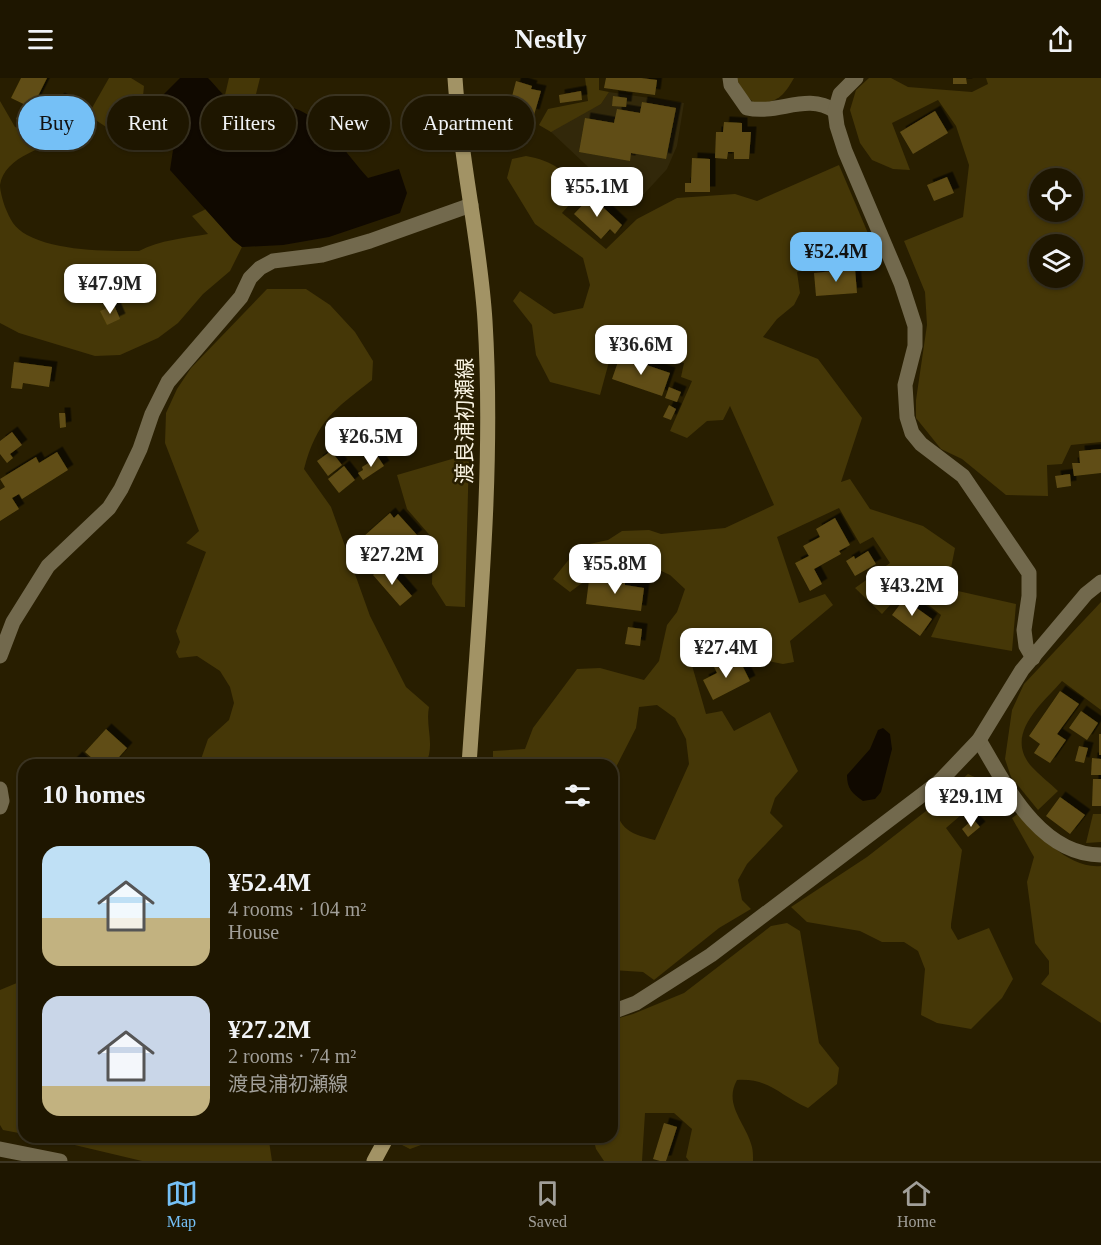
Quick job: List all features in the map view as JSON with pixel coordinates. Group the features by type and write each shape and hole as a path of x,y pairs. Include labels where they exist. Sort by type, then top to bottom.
{"main road":[{"name":"渡良浦初瀬線","path":"455,78 485,319 489,430 483,572 469,759"},
{"path":"374,1161 384,1143"}],"street":[{"path":"730,78 731,85 747,108 758,110 813,102 825,104 835,111"},
{"path":"856,78 840,94 835,111 837,126 901,283 915,326 915,346 905,385 904,399 907,417 912,433 921,444 963,476 1029,573 1029,596 1024,630 1026,646 1033,657"},
{"path":"0,656 13,622 48,566 109,508 121,489 168,382 241,297 250,278 260,268 273,261 322,255 370,241 471,205"},
{"path":"618,1010 636,1003 711,955 939,782 979,740 1022,670 1086,594 1101,582"},
{"path":"979,740 1010,792 1041,829 1074,851 1088,855 1101,855"},
{"path":"0,789 3,801 0,807"},
{"path":"0,1149 60,1161"}],"shaded area":[{"path":"109,78 131,78 144,86 143,96 107,96 107,128 95,120 95,103"},
{"path":"180,78 208,78 225,96 201,96 201,150 296,150 296,109 299,110 308,115 308,150 344,150 368,178 399,169 407,193 400,213 329,237 283,245 242,247 170,170 173,150 189,150 189,96 162,96"},
{"path":"229,78 260,78 256,96 225,95"},
{"path":"585,78 599,78 599,90 609,92 601,104 551,132 539,125 548,109 588,101"},
{"path":"736,78 794,78 775,100 755,104 743,92"},
{"path":"869,78 891,78 908,87 972,92 988,84 986,78 1101,78 1101,442 1071,445 1062,464 1047,465 1048,496 1006,495 962,459 941,449 916,418 916,400 927,325 925,292 904,241 963,217 969,165 956,126 938,100 892,123 910,170 893,169 872,160 860,143 850,110 856,90"},
{"path":"609,92 684,103 677,146 667,169 644,194 619,196 549,130 601,104"},
{"path":"0,101 15,127 18,128 18,150 37,150 9,167 0,185"},
{"path":"526,156 551,164 564,173 579,194 562,213 606,249 637,219 677,198 735,194 757,201 839,165 870,238 797,272 800,293 794,305 777,319 763,337 818,359 862,418 841,482 850,479 870,509 923,526 955,548 951,568 940,587 1016,604 1012,651 931,637 941,615 921,599 902,592 882,614 855,588 890,563 873,537 860,544 839,508 777,537 799,603 825,594 833,605 790,641 794,662 783,664 768,661 748,634 689,655 706,714 722,711 734,731 770,712 798,771 775,798 770,813 783,826 747,864 738,880 742,900 751,909 719,928 654,980 643,972 618,970 618,817 630,831 655,840 689,764 686,739 675,718 657,705 639,707 636,728 618,763 618,759 493,759 493,751 525,749 533,728 577,669 600,668 644,680 659,661 667,625 677,612 685,589 670,575 642,562 605,566 570,592 553,579 580,546 608,540 622,531 649,530 661,534 725,528 774,505 730,406 723,420 707,421 687,438 670,431 692,381 681,377 684,363 613,347 600,395 550,382 536,355 532,325 513,301 520,291 554,314 583,308 590,285 583,258 535,224 507,178 512,159"},
{"path":"0,185 5,207 16,226 27,235 52,244 81,249 139,251 164,242 208,234 192,216 206,209 242,247 230,271 203,294 178,323 158,338 120,355 95,356 19,333 0,323"},
{"path":"267,289 306,289 330,305 355,332 373,361 372,380 337,408 321,427 304,469 331,507 370,616 406,687 429,707 430,751 428,759 201,759 208,739 229,720 234,703 230,687 220,671 197,656 179,658 176,652 180,642 176,631 206,552 186,543 199,531 165,443 166,413 177,389 191,368"},
{"path":"469,454 465,607 446,606 432,584 433,539 407,509 397,475"},
{"path":"1101,602 1101,710 1062,681 1036,710 1024,731 1022,742 1024,754 1031,766 1058,791 1038,810 1011,777 1005,759 1012,710 1024,684"},
{"path":"883,728 890,734 892,749 881,792 875,799 863,801 851,790 847,775 870,749 878,730"},
{"path":"968,774 979,779 953,800 961,815 946,828 962,850 951,928 958,940 989,928 1013,979 1002,998 971,1029 937,1023 921,1015 925,969 918,951 904,942 882,942 860,931 807,922 791,907 867,857 926,811"},
{"path":"1019,813 1045,840 1066,856 1077,862 1101,866 1101,1023 1041,984 1049,974 1049,961 1035,943 1027,882 1034,857 1012,818"},
{"path":"1093,814 1101,814 1101,842 1086,843"},
{"path":"787,923 800,931 819,1043 839,1068 837,1084 808,1108 767,1085 748,1080 737,1080 733,1089 734,1106 749,1138 753,1161 689,1161 686,1157 692,1129 674,1113 645,1113 642,1161 604,1161 594,1143 618,1143 618,1018 684,993 771,926"},
{"path":"18,982 18,1133 3,1130 0,1125 0,990"},
{"path":"66,1143 269,1143 272,1161 142,1161"},
{"path":"401,1143 426,1143 410,1149"}],"building":[{"path":"21,78 47,78 38,96 18,96 18,101 11,98"},
{"path":"606,78 657,80 655,95 604,88"},
{"path":"953,78 966,78 967,84 953,84"},
{"path":"516,81 532,86 531,89 541,91 534,115 534,96 512,96"},
{"path":"581,91 582,100 560,103 559,95"},
{"path":"613,96 627,98 626,107 612,106"},
{"path":"642,102 676,108 666,159 631,153 630,161 579,152 585,118 614,123 617,109 640,113"},
{"path":"935,111 948,133 913,154 900,132"},
{"path":"724,122 742,123 742,132 751,132 749,159 734,159 734,152 728,152 727,159 715,158 716,132 723,132"},
{"path":"692,158 710,159 710,192 685,192 685,183 691,183"},
{"path":"947,177 954,193 934,201 927,185"},
{"path":"591,196 622,225 615,234 610,229 601,239 574,214"},
{"path":"855,269 857,293 816,296 814,273"},
{"path":"114,305 120,319 107,325 100,311"},
{"path":"620,356 670,373 662,396 612,379"},
{"path":"14,362 52,367 49,387 23,383 22,389 11,388"},
{"path":"669,387 681,392 677,402 665,398"},
{"path":"669,405 676,409 671,420 663,417"},
{"path":"59,413 65,413 66,427 60,428"},
{"path":"351,422 361,437 339,453 329,438"},
{"path":"374,429 382,439 375,446 366,435"},
{"path":"12,432 22,445 10,454 13,458 7,463 0,454 0,441"},
{"path":"1101,449 1101,473 1074,476 1072,463 1080,463 1079,451"},
{"path":"331,451 342,465 328,476 317,461"},
{"path":"57,452 68,470 22,499 19,494 12,498 19,509 0,521 0,490 5,487 0,479 36,457 39,463"},
{"path":"378,457 384,466 363,480 358,473 363,470 362,467"},
{"path":"344,466 355,480 339,493 328,479"},
{"path":"1070,474 1071,486 1057,488 1055,476"},
{"path":"390,513 394,518 398,514 417,535 406,544 398,535 377,553 363,537"},
{"path":"835,518 850,545 839,551 841,554 814,569 822,584 810,591 795,563 809,556 803,546 820,537 816,529"},
{"path":"868,551 876,564 855,576 846,561 854,556 855,559"},
{"path":"385,565 412,596 400,606 373,575"},
{"path":"608,579 625,581 625,585 644,588 641,611 586,604 589,580 608,583"},
{"path":"904,599 932,619 920,636 892,615"},
{"path":"628,627 642,629 640,646 625,644"},
{"path":"726,659 729,666 740,661 750,681 713,700 703,680 717,673 713,665"},
{"path":"1060,691 1079,704 1057,734 1066,740 1050,763 1034,753 1040,744 1029,736"},
{"path":"1081,711 1098,723 1087,740 1069,728"},
{"path":"106,729 127,748 117,759 93,759 85,752"},
{"path":"1099,734 1101,734 1101,755 1099,755"},
{"path":"1079,746 1088,748 1084,763 1075,761"},
{"path":"1092,758 1101,759 1101,775 1091,775"},
{"path":"1093,779 1101,779 1101,806 1092,806"},
{"path":"984,782 999,800 977,817 962,798"},
{"path":"1060,797 1085,815 1070,834 1046,816"},
{"path":"973,819 980,827 968,837 962,829"},
{"path":"664,1123 677,1127 666,1161 660,1161 653,1159"}]}
